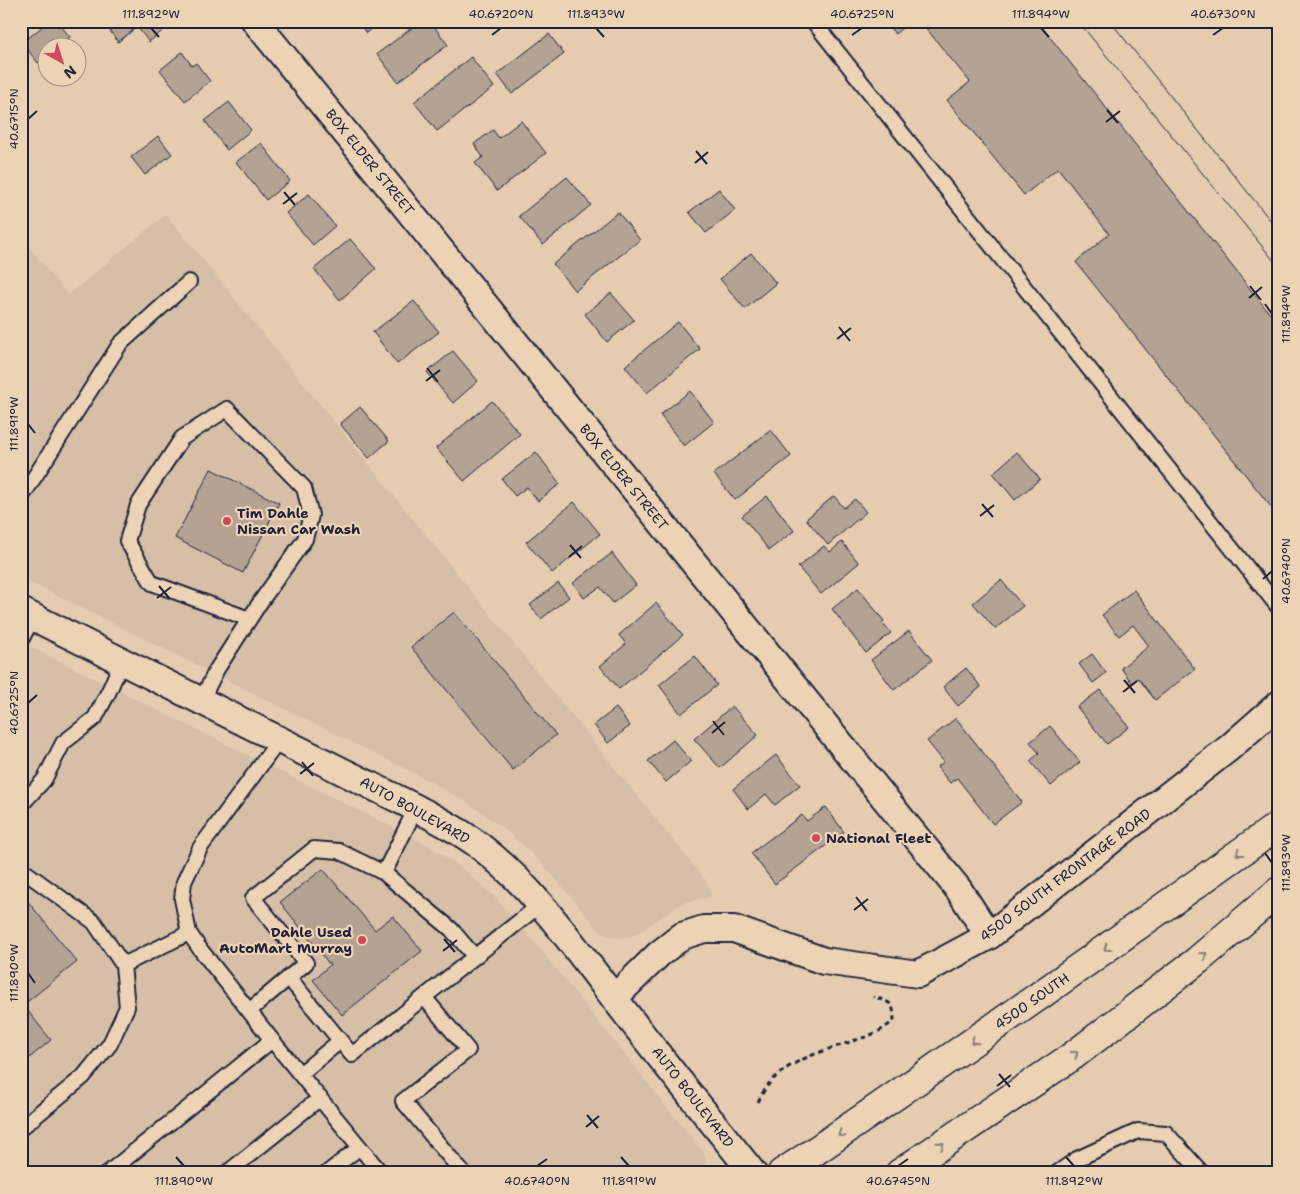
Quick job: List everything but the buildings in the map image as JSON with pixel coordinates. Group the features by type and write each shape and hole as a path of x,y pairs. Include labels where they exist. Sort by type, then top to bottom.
{"main road":[{"name":"4500 SOUTH","path":"782,1173 1039,996 1279,825"},
{"path":"900,1173 1074,1055 1198,960 1279,891"}],"street":[{"name":"BOX ELDER STREET","path":"255,21 958,890 989,936"},
{"name":"AUTO BOULEVARD","path":"27,614 416,808 454,828 481,847 519,881 541,904 753,1173"},
{"name":"4500 SOUTH FRONTAGE ROAD","path":"614,998 659,954 682,936 704,929 734,929 824,960 918,974 989,936 1229,748 1279,704"}],"lane":[{"path":"813,21 1279,608"},
{"path":"21,498 120,344 189,282"},
{"path":"201,701 217,669 249,619 305,539 311,515 304,488 227,409 182,438 138,505 127,541 152,583 249,619"},
{"path":"21,640 27,614"},
{"path":"21,805 44,780 63,742 95,718 122,661"},
{"path":"280,739 200,848 184,882 182,899 189,933 272,1040 380,1173"},
{"path":"384,873 416,808"},
{"path":"249,1011 306,963 253,898 314,849 339,851 384,873 451,929 475,957"},
{"path":"21,869 94,922 123,965 126,1007 110,1044 84,1077 21,1128"},
{"path":"289,978 352,1055 541,904"},
{"path":"123,965 189,933"},
{"path":"424,997 468,1050 403,1101 463,1173"},
{"path":"108,1173 272,1040"},
{"path":"300,1074 340,1042"},
{"path":"226,1173 320,1098"},
{"path":"1057,1173 1077,1159 1138,1131 1166,1133 1202,1173"},
{"path":"327,1173 360,1147"}],"path":[{"path":"758,1102 768,1084 800,1060 876,1033 887,1027 894,1020 894,1008 890,1003 869,996"}],"shaded area":[{"path":"166,214 707,882 712,897 687,902 676,907 632,936 618,938 604,934 539,860 510,834 466,802 424,778 21,578 21,237 68,295"},
{"path":"21,642 430,846 464,870 492,894 532,939 704,1153 706,1160 705,1173 21,1173"}],"tram line":[{"path":"1078,21 1279,267"},
{"path":"1110,21 1279,231"}],"place":[{"name":"Tim Dahle Nissan Car Wash","path":"227,521"},
{"name":"National Fleet","path":"816,838"},
{"name":"Dahle Used AutoMart Murray","path":"362,940"}]}
